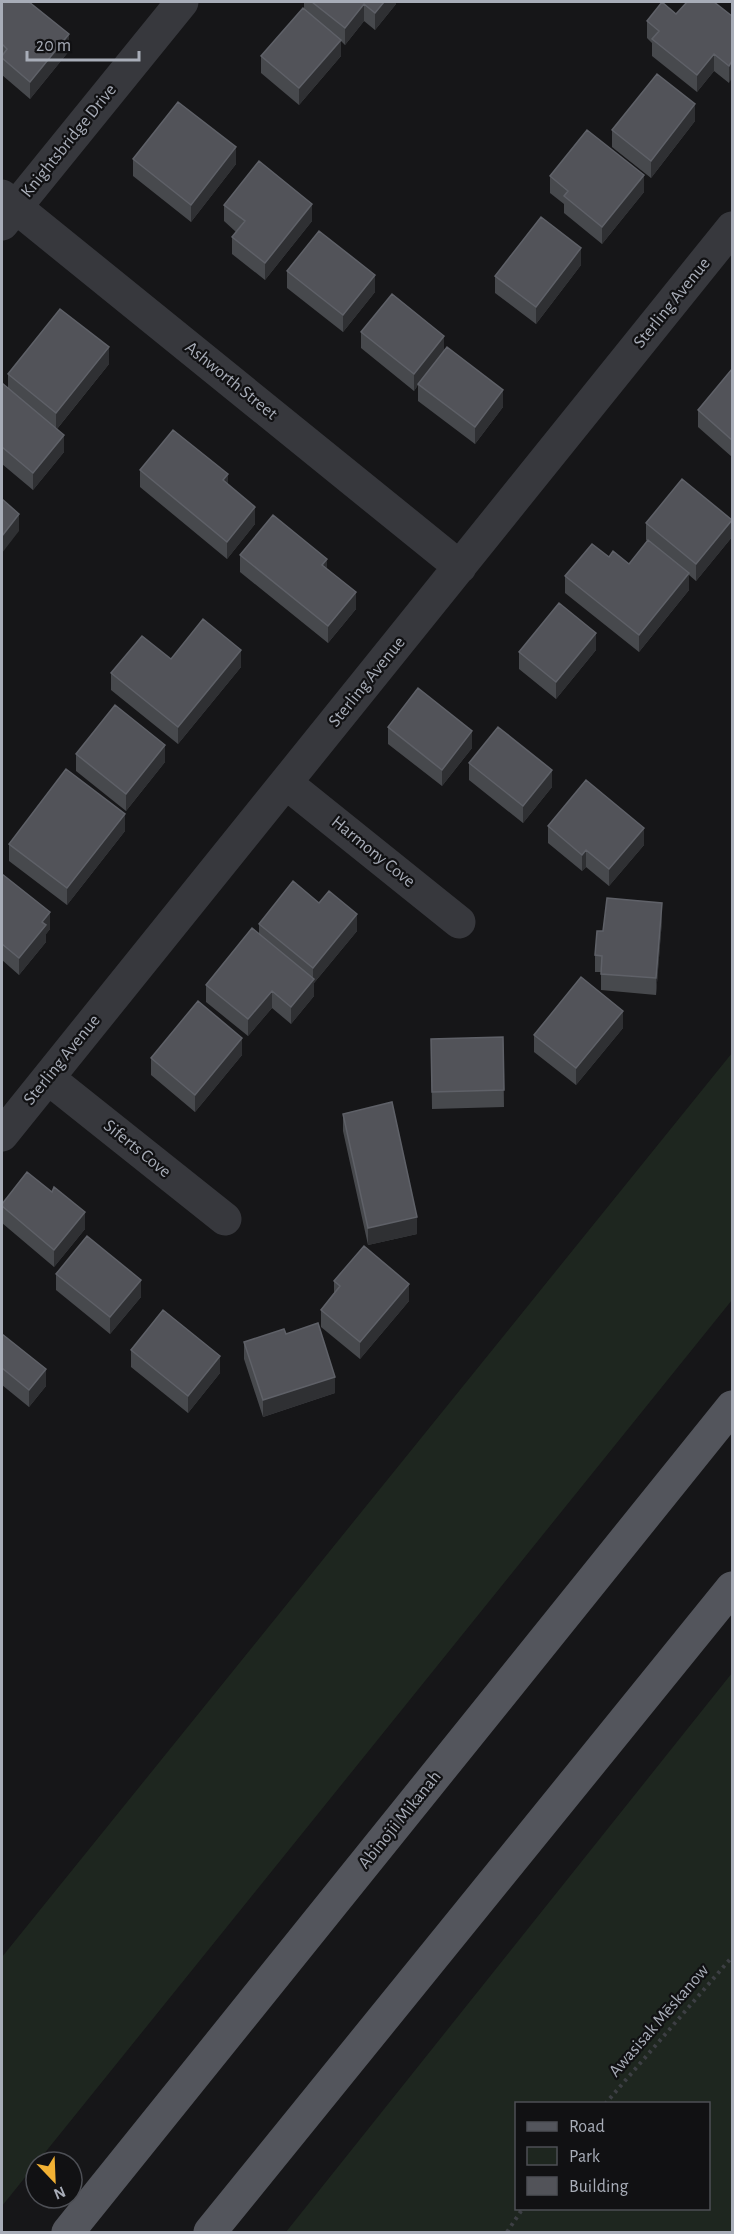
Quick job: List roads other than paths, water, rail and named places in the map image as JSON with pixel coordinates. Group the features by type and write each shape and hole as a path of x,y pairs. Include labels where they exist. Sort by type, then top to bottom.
{"main road":[{"name":"Abinojii Mikanah","path":"68,2232 732,1407"},
{"path":"210,2232 732,1588"}],"street":[{"name":"Knightsbridge Drive","path":"6,209 182,2"},
{"name":"Ashworth Street","path":"6,209 460,567"},
{"name":"Sterling Avenue","path":"2,1135 732,228"},
{"name":"Harmony Cove","path":"286,783 459,922"},
{"name":"Siferts Cove","path":"48,1078 225,1219"}]}
